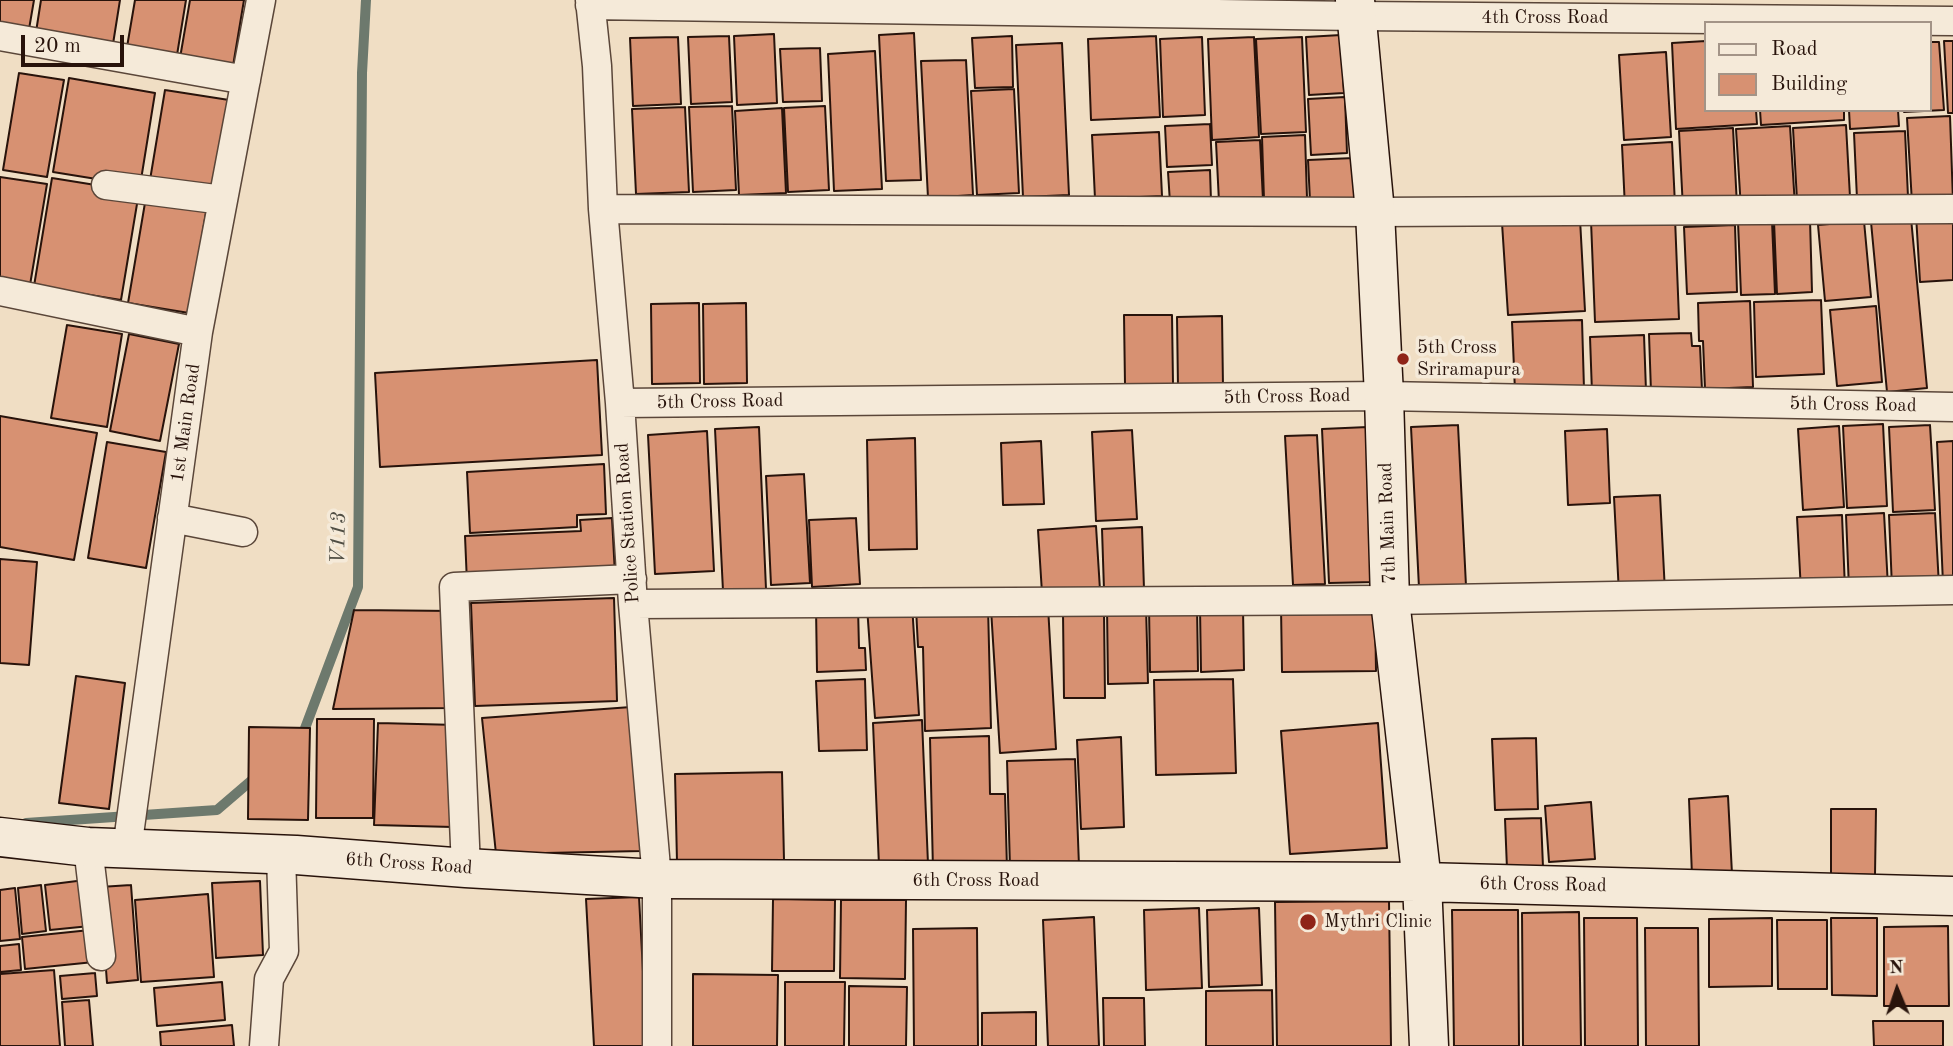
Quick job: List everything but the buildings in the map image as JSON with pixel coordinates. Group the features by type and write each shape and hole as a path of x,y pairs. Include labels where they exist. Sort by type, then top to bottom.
{"street":[{"name":"1st Main Road","path":"128,841 198,331 261,0"},
{"name":"4th Cross Road","path":"590,2 1356,8 1953,21"},
{"name":"Police Station Road","path":"590,2 597,66 603,209 620,403 632,592 657,879 657,1046"},
{"name":"7th Main Road","path":"1356,8 1375,212 1390,600 1422,882 1429,1046"},
{"path":"0,36 246,80"},
{"path":"106,185 223,200"},
{"path":"603,209 1375,212 1953,209"},
{"path":"0,291 198,331"},
{"name":"5th Cross Road","path":"620,403 1384,396 1953,407"},
{"path":"172,517 243,532"},
{"path":"466,868 454,587 632,592 1390,600 1953,590"},
{"name":"6th Cross Road","path":"0,837 88,847 128,841 281,855 657,879 1422,882 1953,896"},
{"path":"88,847 101,957"},
{"path":"264,1046 269,979 284,951 281,855"}],"waterway":[{"name":"V113","path":"301,739 358,587 362,73 366,0"},
{"name":"V113","path":"26,823 217,810 259,774"}],"place":[{"name":"5th Cross Sriramapura","path":"1403,359"},
{"name":"Mythri Clinic","path":"1308,922"}]}
